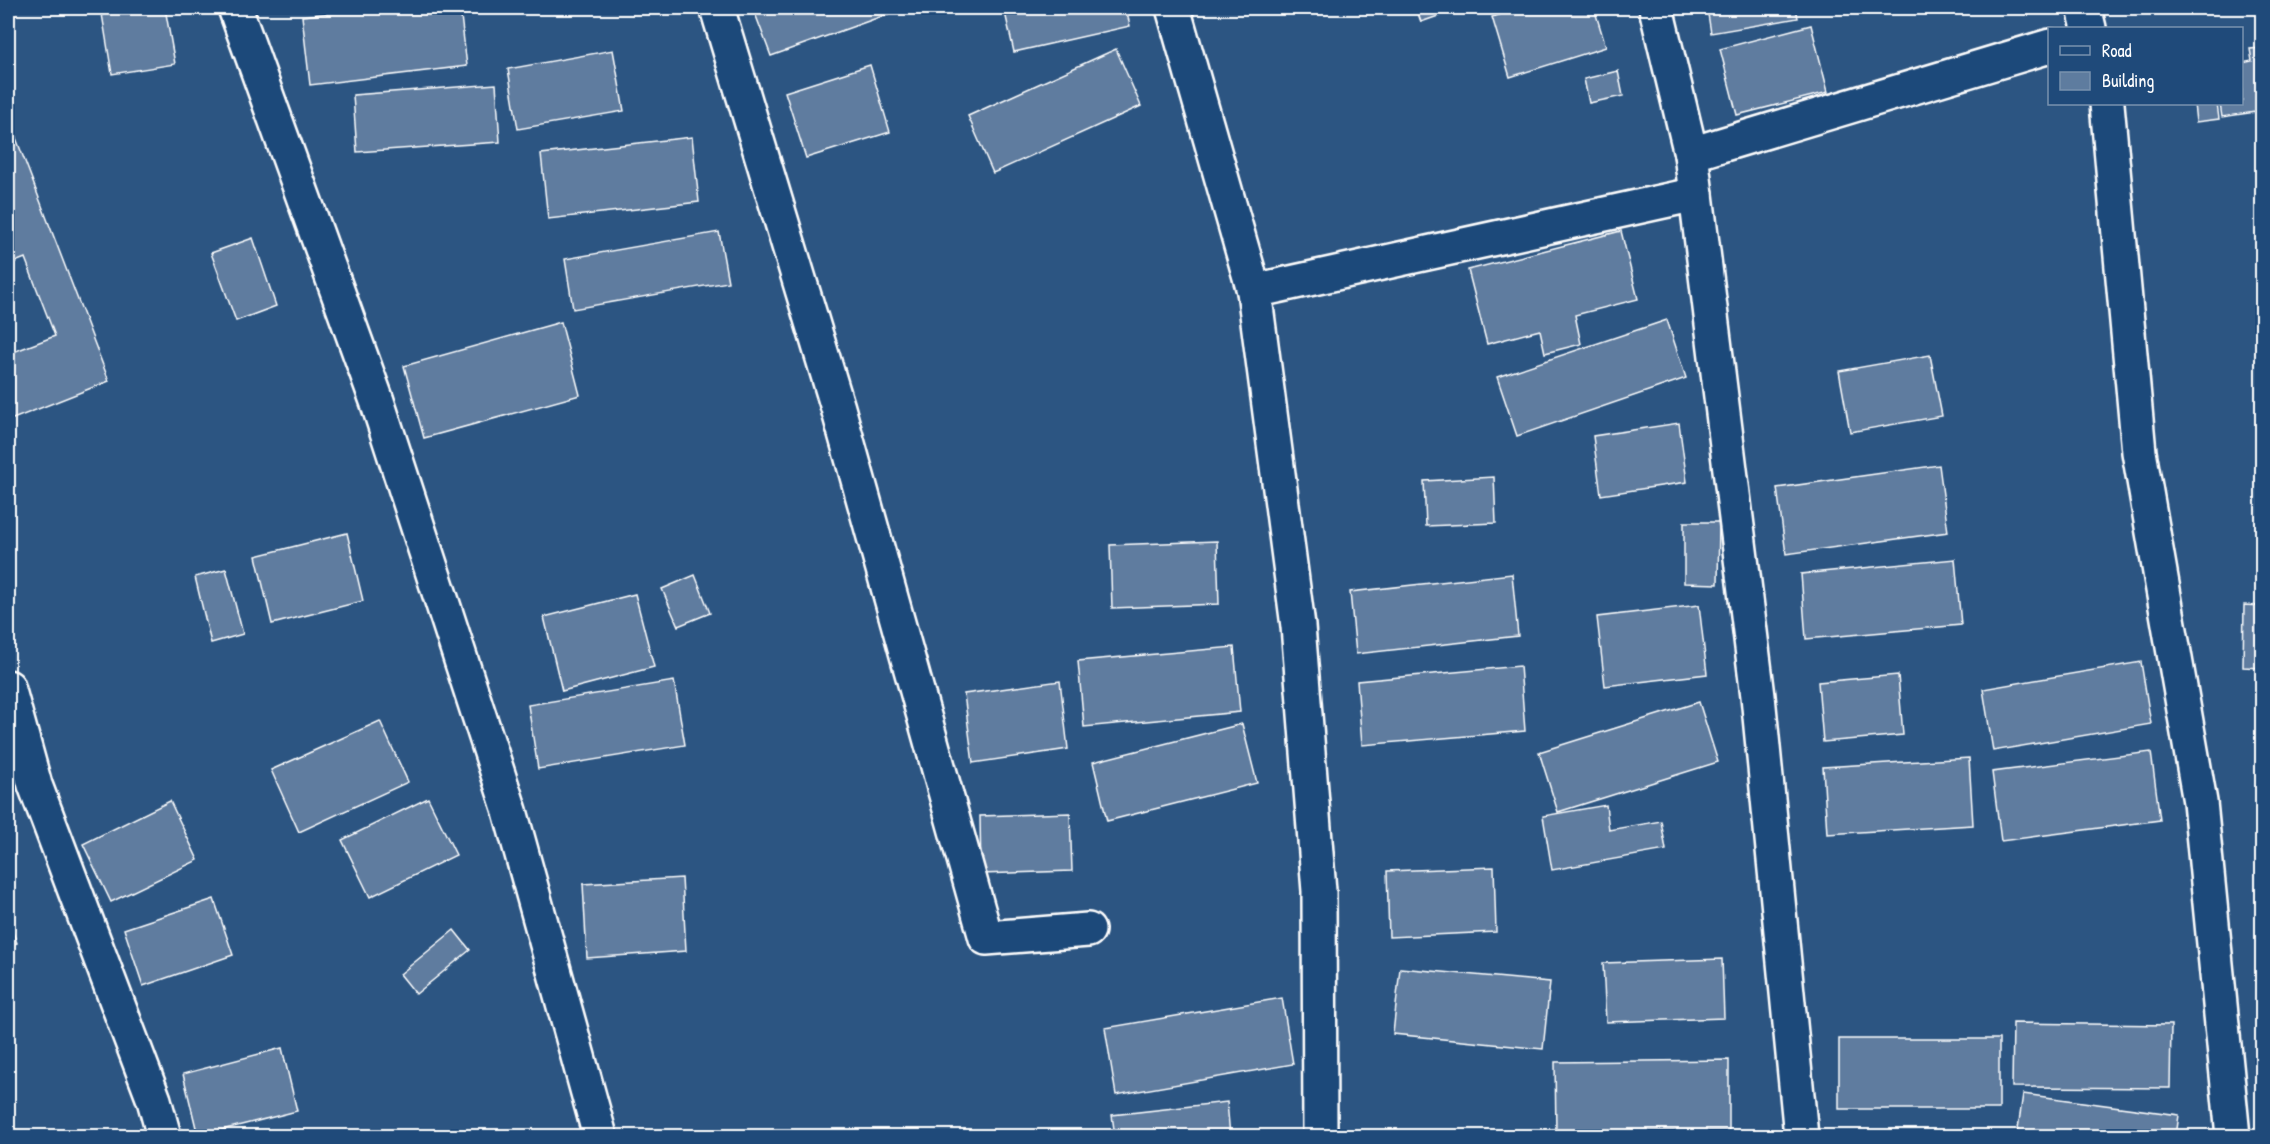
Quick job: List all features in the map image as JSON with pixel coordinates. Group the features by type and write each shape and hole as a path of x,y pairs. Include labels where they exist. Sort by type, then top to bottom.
{"street":[{"path":"236,8 377,400 510,811 600,1137"},
{"path":"717,8 838,408 986,938 1088,930"},
{"path":"1173,8 1254,291 1298,626 1319,891 1320,1137"},
{"path":"1656,8 1691,154 1758,696 1801,1137"},
{"path":"2084,8 2089,27"},
{"path":"1691,154 2048,46"},
{"path":"2107,105 2139,452 2200,802 2234,1137"},
{"path":"1254,291 1696,194"},
{"path":"8,687 35,785 154,1100 164,1137"}],"building":[{"path":"101,8 165,8 175,64 112,74"},
{"path":"381,8 460,8 467,66 310,85 302,16"},
{"path":"753,8 905,8 771,56"},
{"path":"1004,8 1126,8 1130,26 1014,52"},
{"path":"1416,8 1461,8 1421,22"},
{"path":"1522,8 1594,8 1606,47 1510,77 1492,17"},
{"path":"1707,8 1796,8 1798,18 1711,33"},
{"path":"1811,25 1828,92 1737,115 1720,49"},
{"path":"2262,48 2262,111 2222,117 2220,105 2243,105 2243,63 2252,61 2250,49"},
{"path":"1116,49 1141,106 993,173 968,116"},
{"path":"613,50 624,111 518,129 508,69"},
{"path":"870,65 890,132 806,158 785,92"},
{"path":"1618,71 1623,96 1589,103 1584,79"},
{"path":"496,84 500,142 357,152 353,95"},
{"path":"2194,105 2217,105 2219,119 2196,122"},
{"path":"8,117 109,381 8,421 8,354 55,336 25,258 8,265"},
{"path":"692,137 699,202 548,219 541,154"},
{"path":"1621,231 1638,299 1575,315 1581,344 1545,353 1540,330 1487,344 1468,270"},
{"path":"719,232 728,282 573,309 565,259"},
{"path":"253,238 276,306 236,321 211,253"},
{"path":"1667,320 1686,378 1517,436 1497,377"},
{"path":"561,322 580,395 424,438 404,366"},
{"path":"1930,355 1942,416 1850,432 1839,371"},
{"path":"1679,423 1687,482 1601,495 1593,436"},
{"path":"1939,465 1948,532 1786,554 1777,488"},
{"path":"1494,477 1496,523 1426,526 1424,481"},
{"path":"1684,522 1719,522 1718,584 1684,583"},
{"path":"347,533 363,601 272,624 256,556"},
{"path":"1217,541 1219,604 1112,608 1110,545"},
{"path":"1955,559 1961,625 1806,639 1801,574"},
{"path":"226,569 243,634 211,643 195,577"},
{"path":"1512,574 1518,636 1356,654 1350,592"},
{"path":"695,575 710,613 678,626 662,589"},
{"path":"635,594 654,667 562,691 544,617"},
{"path":"1699,605 1707,674 1605,686 1597,617"},
{"path":"2244,605 2262,606 2262,668 2243,667"},
{"path":"1234,647 1240,712 1084,727 1078,661"},
{"path":"2141,662 2151,724 1993,751 1983,689"},
{"path":"1520,666 1525,731 1362,745 1357,681"},
{"path":"1898,675 1903,735 1823,742 1818,682"},
{"path":"674,681 685,745 538,769 528,705"},
{"path":"1060,681 1068,749 973,763 964,694"},
{"path":"1699,702 1718,762 1558,812 1539,752"},
{"path":"380,721 408,782 299,832 271,770"},
{"path":"1242,724 1257,783 1107,821 1093,762"},
{"path":"2151,752 2160,820 2001,841 1992,772"},
{"path":"1969,758 1973,825 1827,834 1823,767"},
{"path":"428,798 456,855 370,897 342,840"},
{"path":"170,801 198,860 111,902 83,844"},
{"path":"1606,805 1609,830 1661,821 1666,850 1552,870 1543,816"},
{"path":"1070,813 1072,871 981,874 980,816"},
{"path":"1494,867 1496,932 1389,937 1387,871"},
{"path":"682,878 686,951 587,958 583,884"},
{"path":"214,899 233,955 143,986 124,929"},
{"path":"8,919 17,943 8,946"},
{"path":"454,930 470,950 416,994 400,974"},
{"path":"1722,959 1724,1018 1606,1022 1603,963"},
{"path":"1400,968 1550,982 1543,1049 1393,1034"},
{"path":"1282,998 1293,1064 1116,1095 1105,1028"},
{"path":"2013,1023 2171,1025 2170,1088 2012,1087"},
{"path":"1839,1039 1999,1039 1999,1109 1839,1109"},
{"path":"282,1048 297,1111 198,1136 183,1074"},
{"path":"1729,1060 1729,1131 1556,1132 1555,1062"},
{"path":"2023,1094 2179,1115 2176,1136 2017,1136"},
{"path":"1227,1102 1230,1136 1115,1136 1112,1115"},
{"path":"837,1130 838,1136 777,1136"}]}
